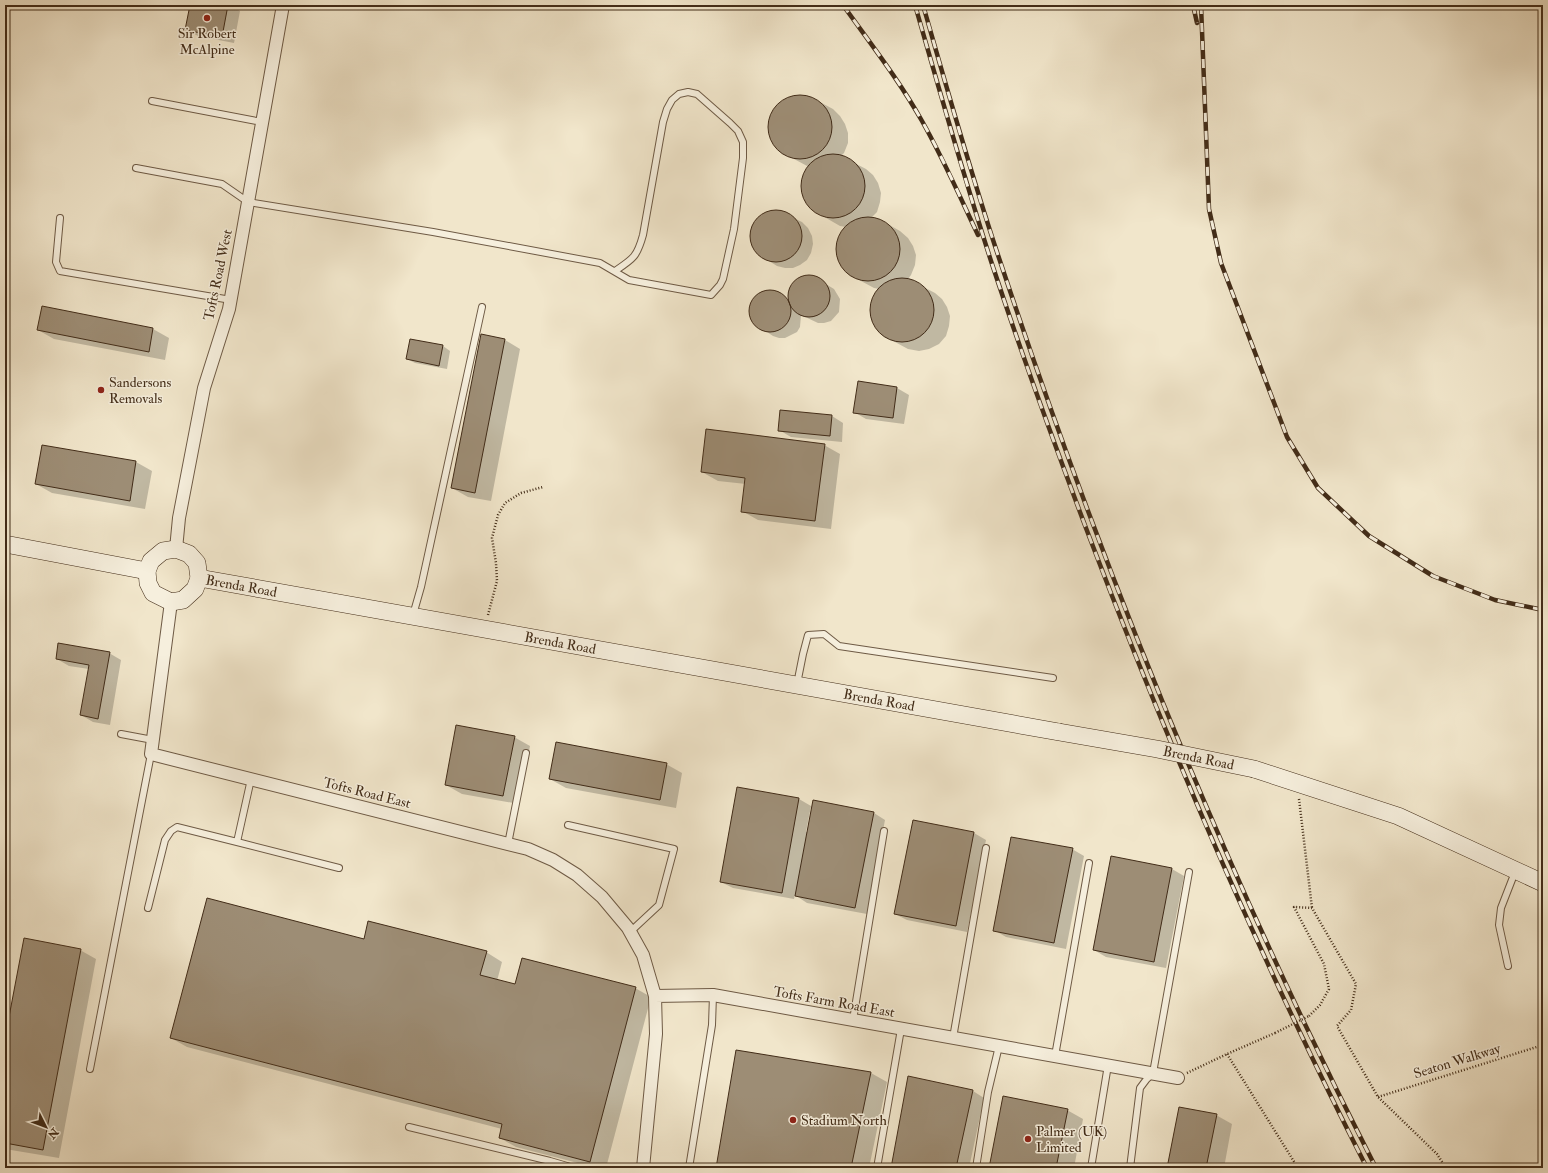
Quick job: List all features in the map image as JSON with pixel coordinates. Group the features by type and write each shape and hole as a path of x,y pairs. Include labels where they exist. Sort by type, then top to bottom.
{"main road":[{"path":"5,544 147,571"},
{"path":"176,549 189,554 197,563 199,578 195,590 183,600 171,602 153,593 148,583 147,571 151,561 163,551 176,549"},
{"name":"Brenda Road","path":"199,578 1157,749 1254,769 1398,816 1543,883"}],"street":[{"name":"Tofts Road West","path":"176,549 179,518 204,388 231,300 283,5"},
{"path":"151,754 171,602"},
{"name":"Tofts Road East","path":"151,754 528,849 553,860 577,875 602,897 630,932 643,955 655,996"},
{"name":"Tofts Farm Road East","path":"655,996 713,995 1178,1078"},
{"path":"643,1168 654,1067 656,1034 655,996"}],"lane":[{"path":"136,168 222,184 248,202 433,232 600,263 629,280 711,295 723,279 734,230 743,158 742,142 738,131 697,94 688,92 679,94 672,100 667,109 663,122 644,236 639,251 633,259 615,271"},
{"path":"152,101 262,122"},
{"path":"60,218 56,262 60,271 231,300"},
{"path":"412,616 421,587 482,307"},
{"path":"797,685 808,635 824,634 839,646 1053,678"},
{"path":"122,734 153,740"},
{"path":"508,844 526,753"},
{"path":"90,1068 151,754"},
{"path":"237,842 251,779"},
{"path":"568,825 674,849 659,905 630,932"},
{"path":"148,908 166,840 171,831 177,827 339,868"},
{"path":"854,1020 884,831"},
{"path":"953,1038 986,848"},
{"path":"1054,1056 1089,863"},
{"path":"1508,966 1499,925 1501,908 1516,870"},
{"path":"1130,1168 1140,1088 1153,1073 1189,872"},
{"path":"689,1168 712,1025 713,995"},
{"path":"877,1168 901,1029"},
{"path":"976,1168 988,1092 999,1046"},
{"path":"1091,1168 1108,1065"},
{"path":"409,1127 574,1168"}],"path":[{"path":"484,629 496,581 496,562 492,538 498,515 505,503 521,493 543,487"},
{"path":"1297,782 1312,908 1356,984 1351,1010 1337,1026 1378,1097 1437,1154 1446,1168"},
{"path":"1178,1078 1309,1016 1320,1005 1329,989 1324,964 1294,907 1312,908"},
{"name":"Seaton Walkway","path":"1378,1097 1543,1045"},
{"path":"1226,1054 1298,1168"}],"building":[{"name":"Sir Robert McAlpine","path":"190,5 228,5 222,37 185,30"},
{"path":"794,95 806,95 823,104 830,115 832,127 830,139 823,150 806,159 794,159 782,154 773,145 768,133 768,121 773,109 782,100"},
{"path":"827,154 839,154 856,163 863,174 865,186 863,198 856,209 839,218 827,218 815,213 806,204 801,192 801,180 806,168 815,159"},
{"path":"776,210 786,212 794,218 800,226 802,236 800,246 794,254 786,260 776,262 766,260 758,254 752,246 750,236 752,226 758,218 766,212"},
{"path":"862,217 874,217 891,226 898,237 900,249 898,261 891,272 874,281 862,281 850,276 841,267 836,255 836,243 841,231 850,222"},
{"path":"809,275 824,281 830,296 824,311 809,317 794,311 788,296 794,281"},
{"path":"896,278 908,278 925,287 932,298 934,310 932,322 925,333 908,342 896,342 884,337 875,328 870,316 870,304 875,292 884,283"},
{"path":"770,290 785,296 791,311 785,326 770,332 755,326 749,311 755,296"},
{"path":"42,306 153,328 149,352 37,330"},
{"path":"481,334 505,339 475,493 451,488"},
{"path":"410,339 443,345 439,366 406,359"},
{"path":"858,381 897,387 893,418 853,413"},
{"path":"780,410 832,415 830,436 778,431"},
{"path":"706,429 825,444 815,521 741,512 745,478 701,472"},
{"path":"42,445 136,461 130,501 35,484"},
{"path":"58,643 110,652 98,719 80,715 89,665 56,659"},
{"path":"456,725 515,736 503,796 445,785"},
{"path":"556,742 667,763 660,800 549,779"},
{"path":"737,787 799,798 782,893 720,882"},
{"path":"813,800 874,812 855,908 795,896"},
{"path":"913,820 974,832 956,926 894,914"},
{"path":"1011,837 1073,848 1054,943 993,931"},
{"path":"1111,856 1172,868 1154,962 1093,950"},
{"path":"207,898 364,939 368,921 487,951 480,975 515,984 522,958 636,987 590,1162 499,1138 502,1124 170,1038"},
{"path":"24,938 81,949 43,1150 5,1143 5,1038"},
{"name":"Stadium North","path":"736,1050 871,1072 851,1168 716,1168"},
{"path":"908,1076 973,1090 956,1168 891,1168"},
{"name":"Palmer (UK) Limited","path":"1003,1096 1068,1109 1056,1168 989,1168"},
{"path":"1179,1107 1217,1114 1206,1168 1167,1168"}],"railway":[{"path":"843,5 904,91 922,121 978,235"},
{"path":"915,5 962,167 1003,298 1064,468 1120,617 1219,856 1291,1013 1367,1168"},
{"path":"923,5 990,232 1082,495 1126,610 1171,723 1269,948 1321,1058 1376,1168"},
{"path":"1193,5 1197,23"},
{"path":"1201,5 1209,209 1221,263 1287,437 1318,488 1369,536 1433,576 1495,600 1543,610"}],"place":[{"name":"Sir Robert McAlpine","path":"207,18"},
{"name":"Sandersons Removals","path":"101,390"},
{"name":"Stadium North","path":"793,1120"},
{"name":"Palmer (UK) Limited","path":"1028,1139"}]}
